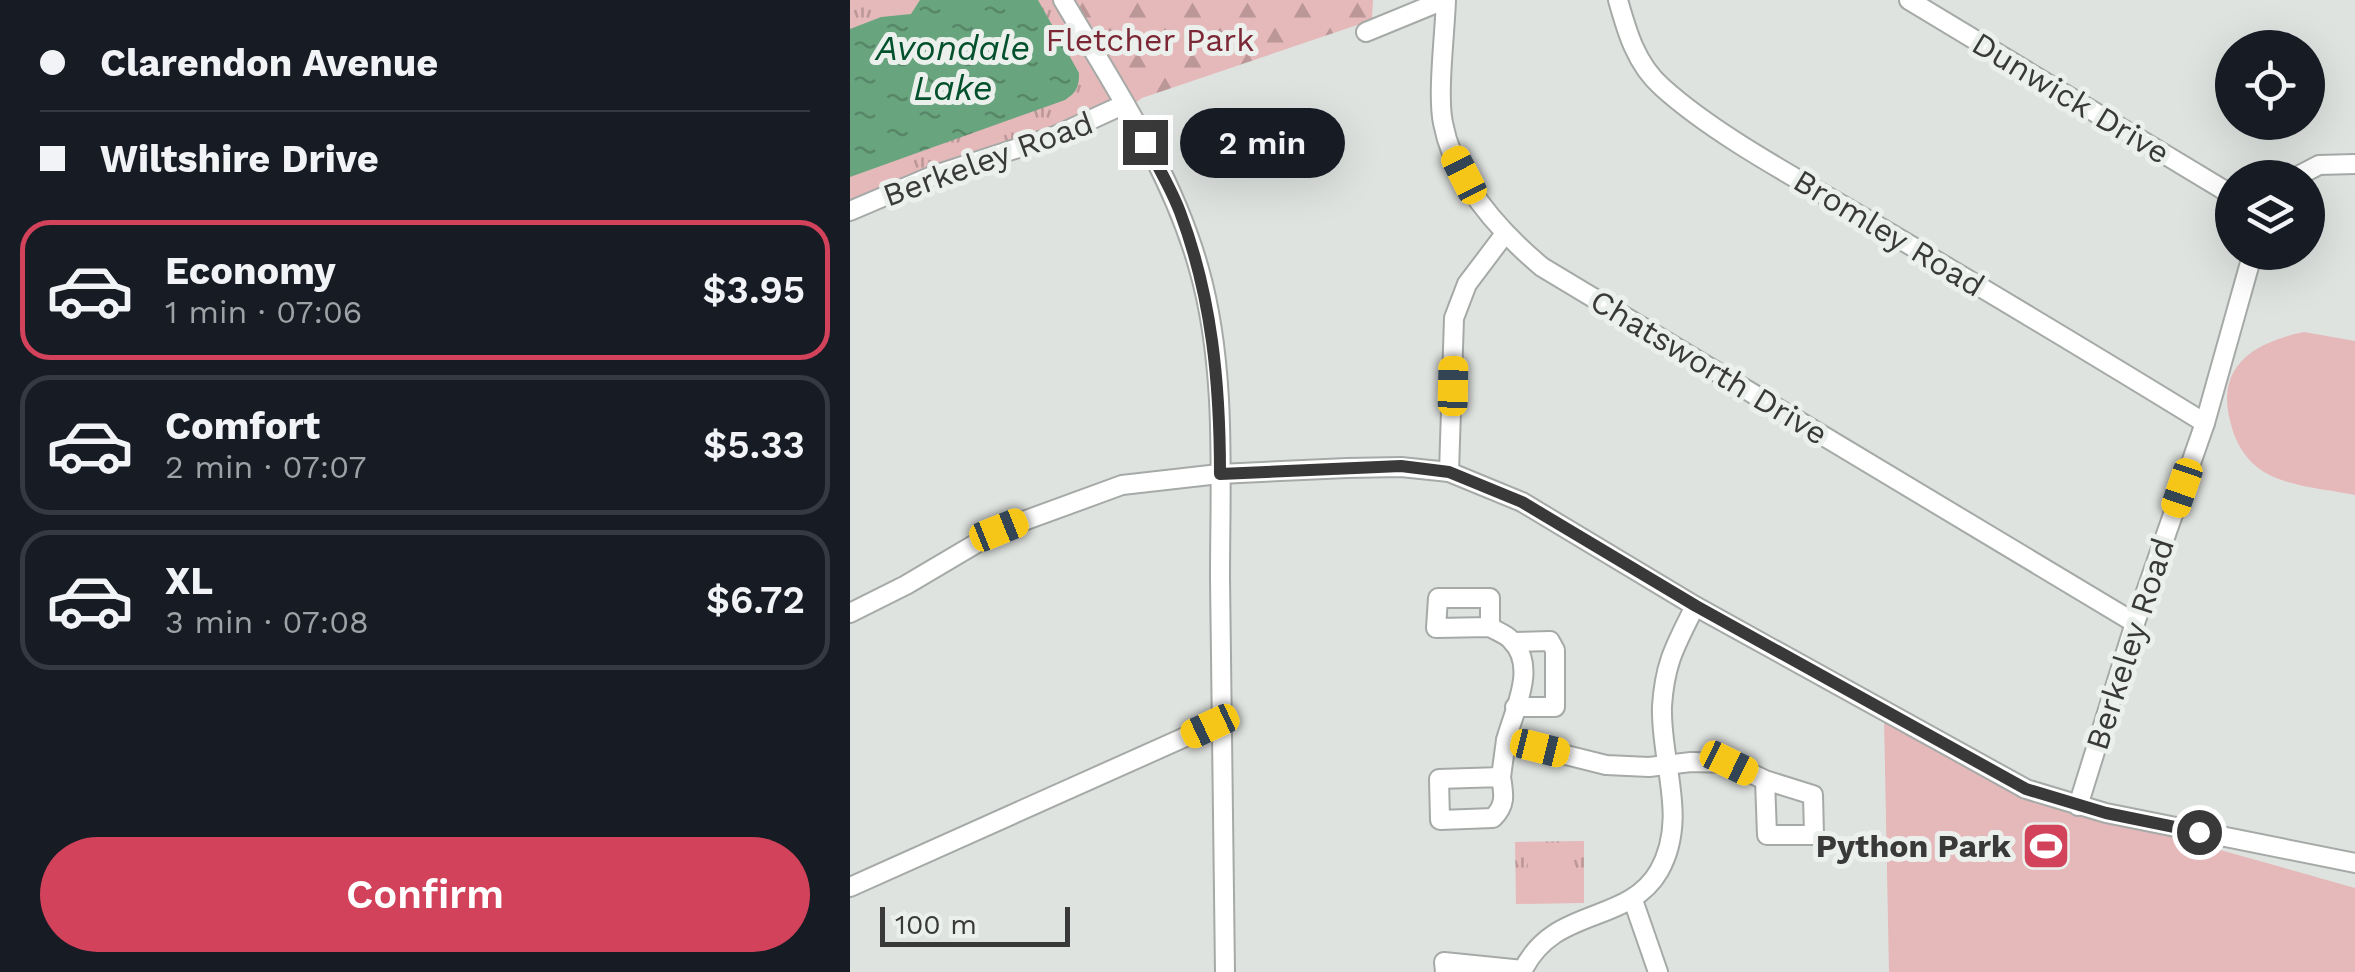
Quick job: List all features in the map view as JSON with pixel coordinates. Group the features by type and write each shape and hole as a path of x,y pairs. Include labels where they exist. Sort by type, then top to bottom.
{"street":[{"path":"1063,0 1125,104 1179,208 1211,320 1220,427 1225,972"},
{"path":"1366,32 1445,0"},
{"name":"Chatsworth Drive","path":"1445,0 1442,120 1448,143 1481,206 1504,236 1572,286 2134,623"},
{"name":"Bromley Road","path":"1618,0 1629,38 1644,66 1661,86 1698,115 2205,422"},
{"name":"Dunwick Drive","path":"1909,0 2215,186"},
{"name":"Berkeley Road","path":"850,211 932,176 1071,130 1125,104"},
{"path":"2325,165 2355,164"},
{"path":"1449,472 1454,318 1467,284 1504,236"},
{"name":"Berkeley Road","path":"2078,806 2134,623 2205,422 2248,270"},
{"path":"850,612 906,585 999,530 1122,485 1220,474 1401,466 1449,472 1522,502 1696,606 2026,789 2078,806 2355,863"},
{"path":"1444,972 1444,962 1522,971 1530,956 1555,932 1634,900 1658,872 1674,830 1662,710 1667,662 1696,606"},
{"path":"1490,627 1512,642 1524,676 1506,740 1501,777"},
{"path":"1512,642 1550,641 1555,650 1556,707 1515,707"},
{"path":"850,888 1221,721"},
{"path":"1506,740 1606,765 1729,763 1765,780"},
{"path":"1634,900 1658,972"}],"green space":[{"name":"Avondale Lake","path":"850,0 1065,0 1127,109 850,215"},
{"name":"Fletcher Park","path":"1065,0 1373,0 1372,20 1142,98 1127,109"},
{"path":"2304,332 2355,341 2355,495 2296,484 2264,472 2244,453 2232,428 2228,389 2241,362 2268,343"},
{"name":"Python Park","path":"1884,717 2057,804 2355,888 2355,972 1889,972"},
{"path":"1584,841 1584,903 1516,904 1515,842"},
{"path":"1572,848 1573,869 1528,870 1527,849"},
{"path":"1528,876 1573,876 1573,897 1528,897"}],"water":[{"name":"Avondale Lake","path":"920,0 1038,0 1079,73 1076,89 1065,100 850,177 850,29 881,17 911,14"}],"place":[{"name":"Python Park","path":"2046,846"}],"route":[{"path":"1145,142 1179,208 1200,271 1211,320 1220,474 1401,466 1449,472 1522,502 1696,606 2026,789 2106,813 2199,832"}]}
